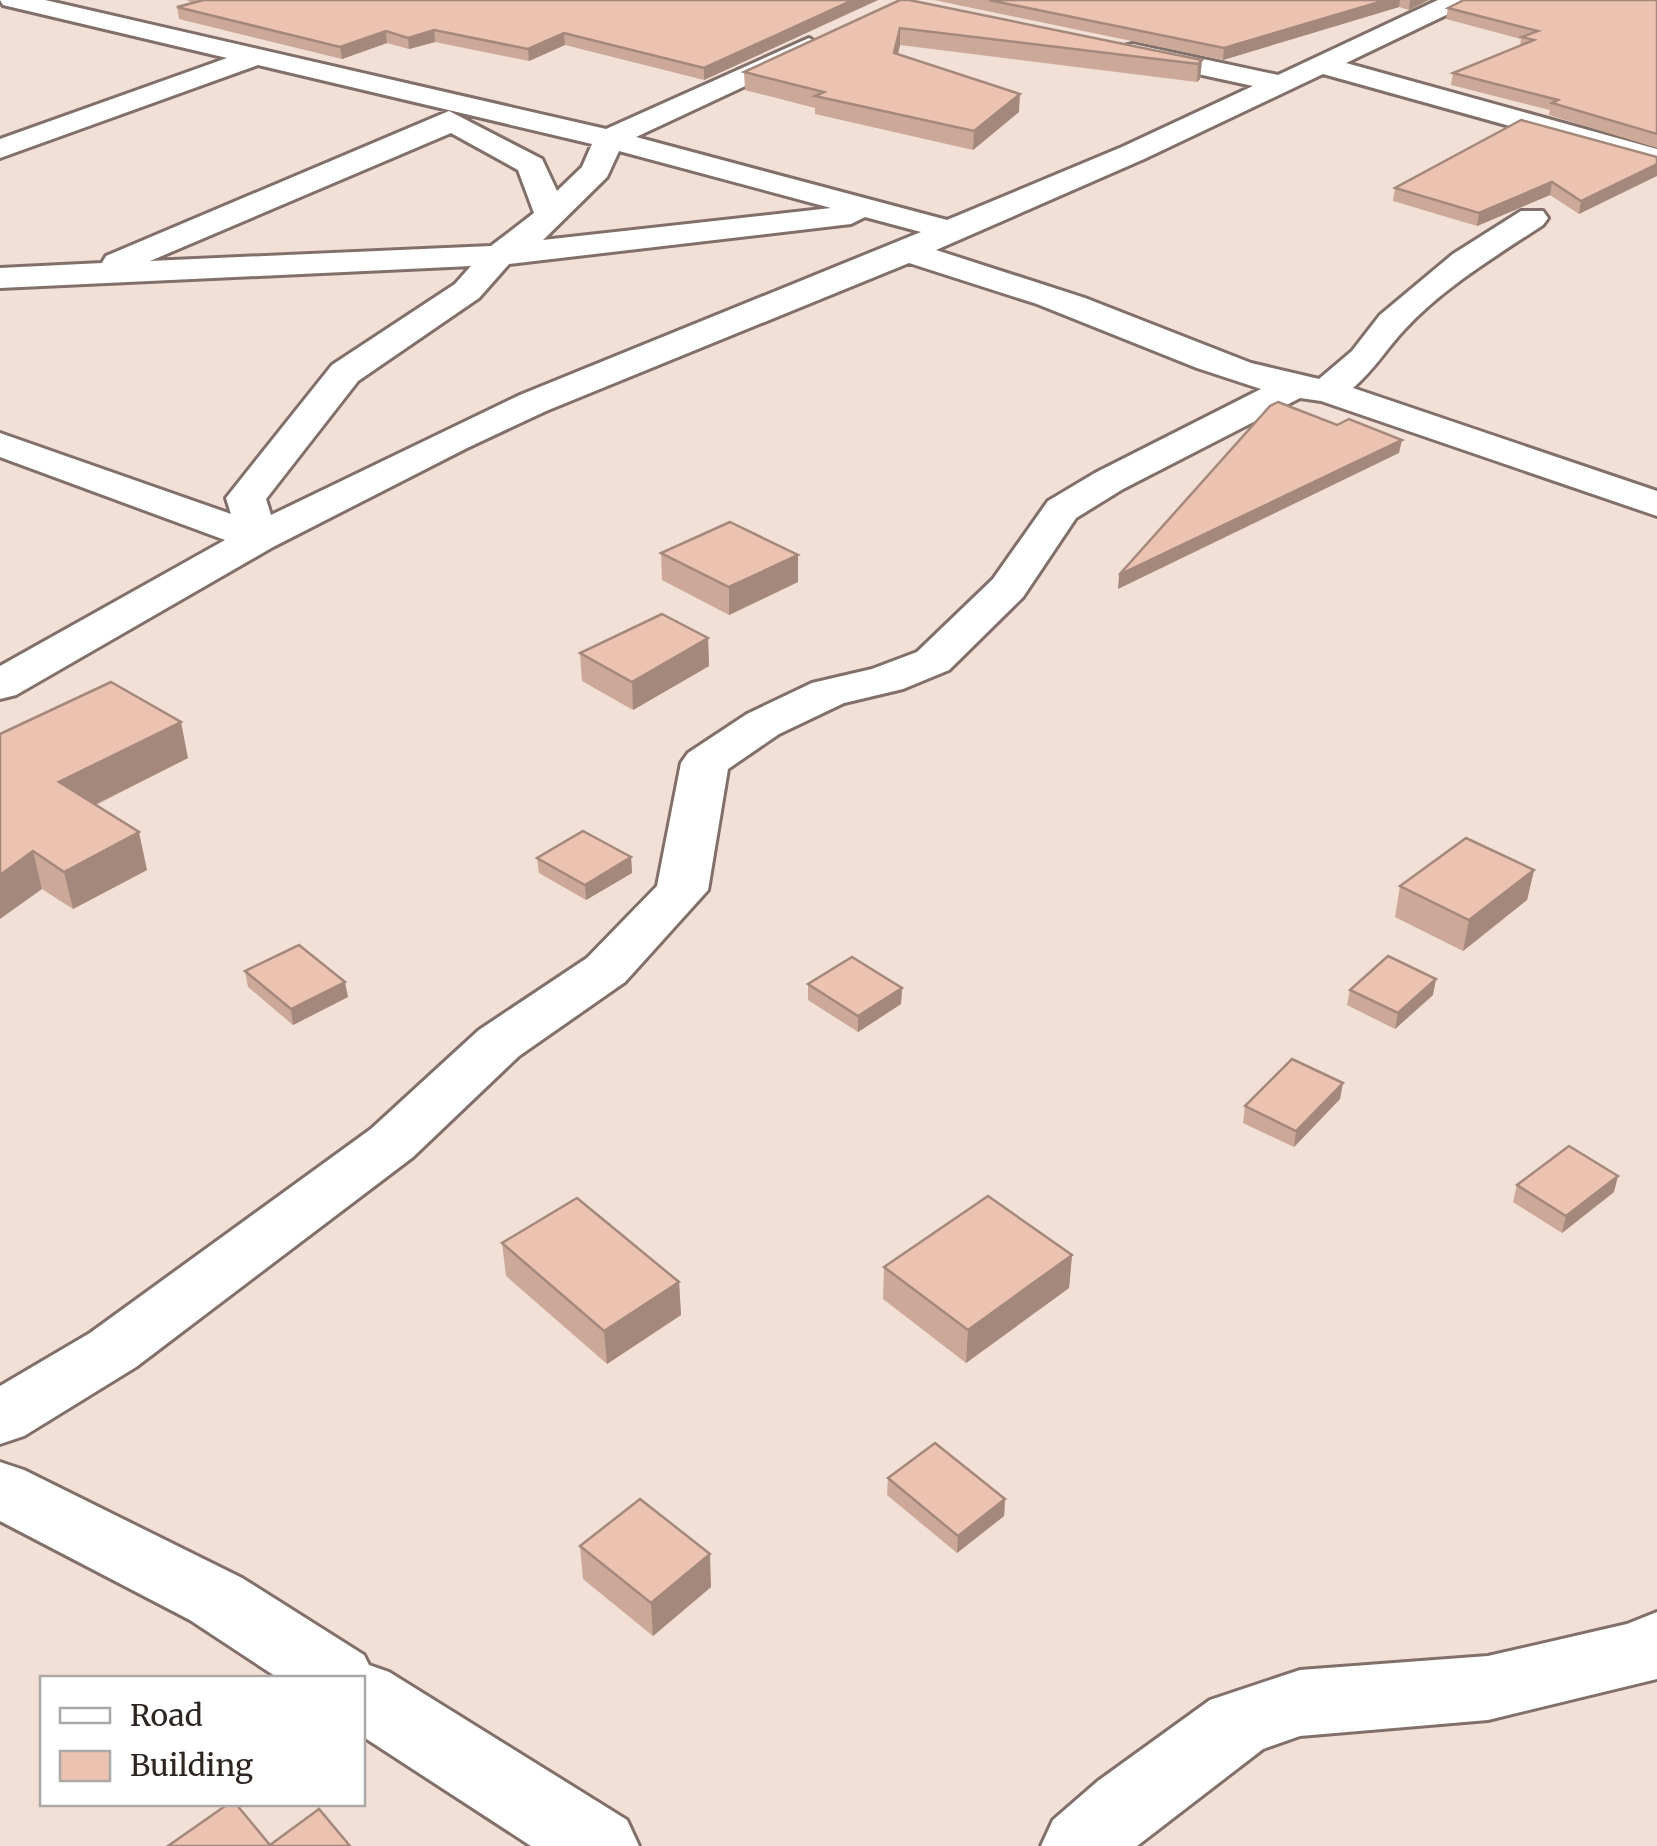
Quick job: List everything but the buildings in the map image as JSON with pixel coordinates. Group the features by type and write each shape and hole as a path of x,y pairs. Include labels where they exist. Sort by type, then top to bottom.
{"street":[{"path":"12,0 256,57 442,110 609,139 950,230"},
{"path":"0,685 258,538 533,403 907,252 1283,84 1458,0"},
{"path":"0,24 50,8"},
{"path":"258,538 246,498 346,373 468,291 498,255 532,233 596,170 609,139 831,36"},
{"path":"1110,48 1283,84"},
{"path":"0,149 256,57"},
{"path":"1321,65 1657,158"},
{"path":"442,110 531,165 550,214"},
{"path":"0,309 86,276 442,110"},
{"path":"0,278 498,255 880,211"},
{"path":"0,1418 113,1350 392,1143 499,1043 606,970 682,890 706,764 763,724 828,693 887,679 933,661 1008,588 1062,510 1109,481 1310,389 1365,359 1392,322 1465,260 1532,218"},
{"path":"907,252 1096,314 1207,360 1310,389 1657,504"},
{"path":"0,444 258,538"},
{"path":"0,1489 216,1599 335,1676"},
{"path":"1081,1846 1126,1806 1237,1724 1300,1704 1488,1688 1647,1651 1657,1643"},
{"path":"365,1696 600,1846"}]}
